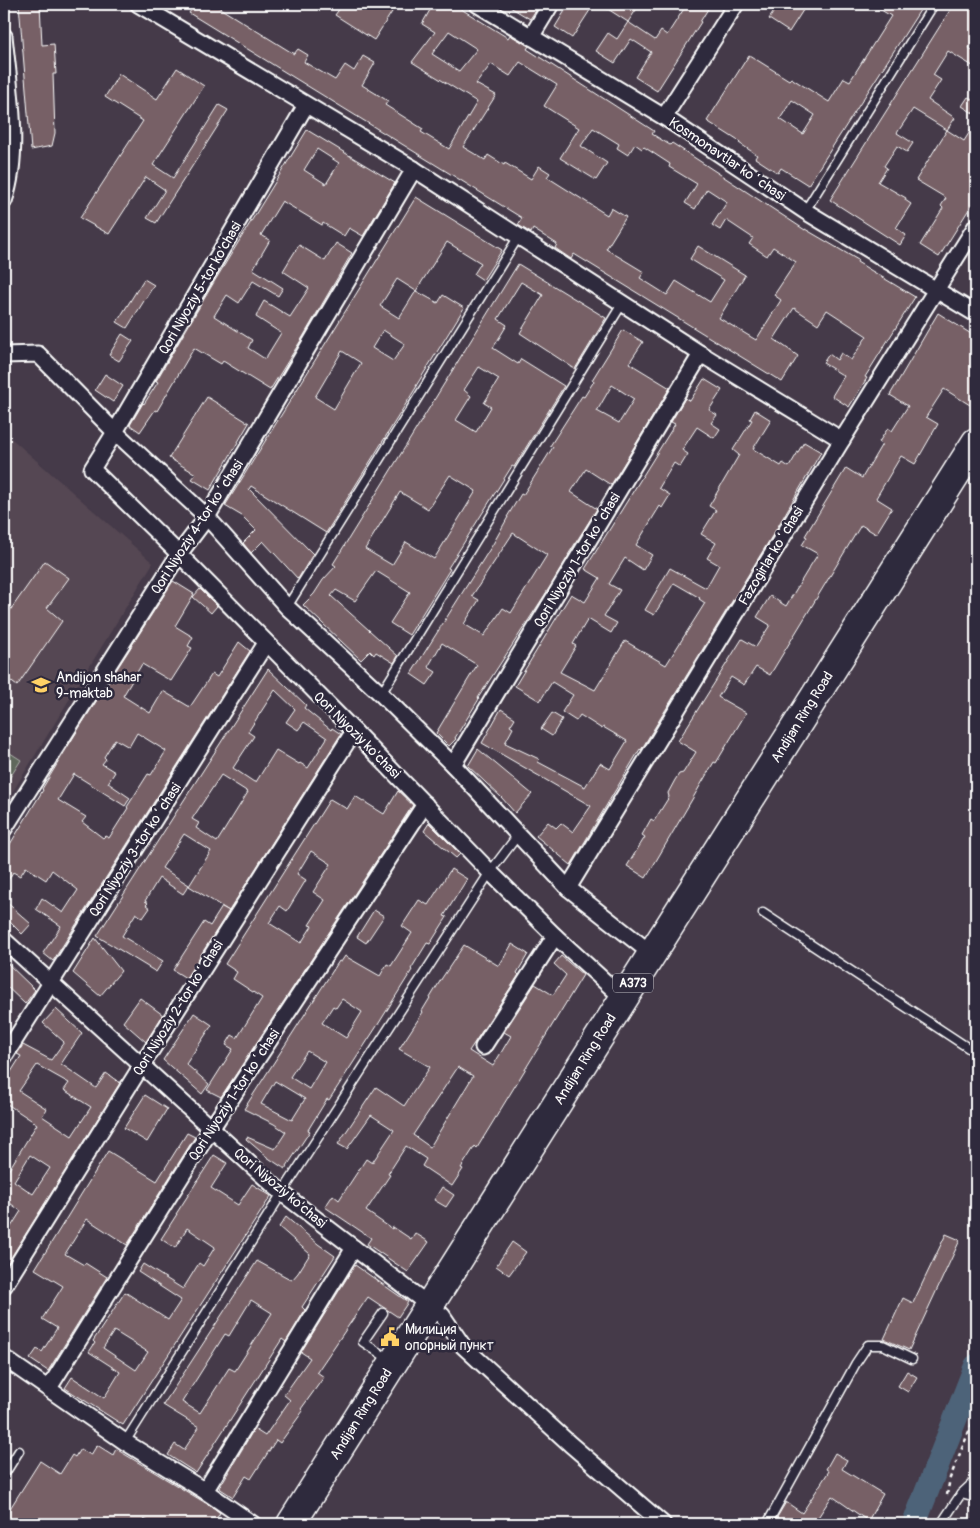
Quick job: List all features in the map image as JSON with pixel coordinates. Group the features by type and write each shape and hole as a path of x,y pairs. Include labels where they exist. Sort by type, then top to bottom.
{"highway":[{"name":"Andijan Ring Road","path":"311,1524 436,1310 624,999 976,442"},
{"name":"Andijan Ring Road","path":"291,1524 394,1362 436,1310 976,473"}],"street":[{"path":"138,4 414,169 622,304 842,440"},
{"name":"Kosmonavtlar koʻchasi","path":"477,4 664,117 805,211 976,314"},
{"path":"531,37 551,4"},
{"path":"664,117 736,4"},
{"path":"4,36 13,143 8,188 4,201"},
{"name":"Qori Niyoziy 5-tor ko'chasi","path":"92,469 306,106"},
{"name":"Qori Niyoziy 4-tor koʻchasi","path":"4,829 179,554 207,517 414,169"},
{"name":"Fazogirlar koʻchasi","path":"568,888 842,440 976,226"},
{"path":"4,355 38,354 115,432 207,517 287,607 382,694 453,765 568,888 652,954"},
{"name":"Qori Niyoziy 1-tor koʻchasi","path":"453,765 701,354"},
{"name":"Qori Niyoziy ko'chasi","path":"92,469 179,554 554,936 624,999"},
{"name":"Qori Niyoziy 3-tor koʻchasi","path":"4,1057 266,643"},
{"name":"Qori Niyoziy 2-tor koʻchasi","path":"4,1286 354,731"},
{"name":"Qori Niyoziy 1-tor koʻchasi","path":"49,1388 211,1129 425,804"},
{"path":"483,1048 554,936"},
{"name":"Qori Niyoziy ko'chasi","path":"4,940 282,1194 436,1310 463,1346 570,1444 663,1524"},
{"path":"205,1492 354,1248"},
{"path":"4,1358 125,1442 253,1524"}],"lane":[{"path":"805,211 934,4"},
{"path":"287,607 519,236"},
{"path":"382,694 622,304"},
{"path":"125,1442 282,1194 490,872 518,835"},
{"path":"763,913 976,1053"},
{"path":"383,1313 363,1342 394,1362"},
{"path":"767,1524 856,1363 868,1345 883,1345 912,1359"},
{"path":"4,1475 18,1451"},
{"path":"941,1524 961,1494 976,1480"},
{"path":"961,1494 976,1498"}],"path":[{"path":"941,1524 950,1478 976,1414"}],"shaded area":[{"name":"Andijon shahar 9-maktab","path":"4,432 153,563 4,806"},
{"path":"4,749 21,760 4,787"}],"building":[{"path":"19,4 40,4 42,45 54,44 56,74 53,74 55,133 52,146 31,150"},
{"path":"195,4 220,4 218,7 294,54 298,49 308,55 304,62 335,80 345,65 354,71 363,56 375,63 362,85 388,101 385,105 423,129 421,132 449,149 477,102 412,62 435,32 422,24 430,10 420,4 453,4 508,38 510,35 529,46 527,49 654,131 652,134 670,145 672,143 805,230 858,260 857,262 915,297 865,377 867,378 849,407 832,396 844,376 823,363 829,354 837,360 841,353 851,360 867,336 827,310 818,324 794,308 774,339 798,356 782,382 574,254 571,259 555,248 557,244 533,229 531,233 518,225 522,218 189,13","holes":["449,31 477,49 459,71 432,54","520,62 557,85 544,106 579,128 560,158 596,180 607,163 581,146 593,128 619,144 617,148 628,155 635,144 642,149 644,147 670,164 669,167 697,184 685,203 695,209 707,189 727,202 712,225 720,230 726,220 753,238 749,244 767,256 773,247 796,262 774,295 781,300 756,340 719,318 745,275 698,246 690,259 724,280 710,302 676,281 667,295 640,278 644,272 606,249 626,217 611,208 607,215 547,177 550,173 539,166 531,179 505,163 504,165 488,155 485,160 463,147 496,95 476,84 491,64 510,76"]},
{"path":"343,4 397,4 374,40 335,15"},
{"path":"505,4 540,4 530,19"},
{"path":"569,4 594,4 572,38 555,27"},
{"path":"600,4 640,4 628,22"},
{"path":"687,4 711,4 657,91 635,77 651,52 631,39 615,63 596,51 608,33 617,39 628,22 655,40 661,31 667,35"},
{"path":"779,4 807,4 789,32 769,19"},
{"path":"871,4 924,4 808,185 781,168 778,173 755,158 757,155 740,142 707,121 749,55 829,102 844,78 850,81 891,16","holes":["792,100 815,115 803,134 780,119"]},
{"path":"954,4 976,4 976,38 969,48 976,53 976,68 948,51 933,75 941,80 928,100 955,118 947,130 913,109 897,133 913,143 907,152 897,146 884,166 887,168 878,182 906,198 905,200 911,204 896,228 906,235 900,245 830,200"},
{"path":"177,68 204,86 153,165 173,178 219,105 228,110 156,223 147,218 165,190 146,177 109,234 80,218 143,121 105,97 119,74 157,99"},
{"path":"968,97 976,101 976,115 962,106"},
{"path":"976,122 976,198 939,257 920,245 943,208 941,206 946,198 916,180 947,130 964,141"},
{"path":"307,130 395,183 363,236 349,228 344,236 282,201 261,235 270,240 253,269 283,288 278,296 253,281 239,303 227,295 214,316 252,340 248,348 265,359 281,333 256,317 264,301 290,317 309,288 283,271 289,261 299,245 325,261 336,243 352,253 303,337 270,390 223,361 221,364 194,348 157,411 155,410 140,432 130,425 158,382 156,381","holes":["317,149 339,163 326,184 304,170"]},
{"path":"416,197 502,250 483,280 474,274 481,263 447,242 416,291 438,303 443,295 464,308 326,533 251,486 249,489 313,554 298,579 263,541 251,553 243,543 256,530 242,516 225,506","holes":["397,279 416,291 399,318 380,306","383,330 405,344 393,361 372,348","342,351 361,363 334,409 315,397"]},
{"path":"518,264 606,318 575,369 520,333 543,295 521,282 498,319 507,325 493,348 518,364 521,359 564,386 448,568 450,569 409,635 390,623 410,592 376,571 355,601 336,590 331,596 398,656 394,663 376,652 374,655 370,651 361,660 303,605 336,566 333,564","holes":["479,367 499,379 484,403 491,407 476,432 456,420 471,396 464,390","450,475 476,491 434,559 406,542 392,565 365,549 400,492 428,509"]},
{"path":"144,279 154,285 127,328 117,322"},
{"path":"938,313 976,337 976,395 970,405 944,389 926,417 938,424 915,464 901,456 876,498 892,508 876,534 861,525 770,675 756,667 744,685 731,677 718,697 746,713 716,763 714,762 646,878 627,866 645,837 642,835 651,819 654,821 669,797 668,793 675,780 679,774 683,773 696,752 678,741 742,639 756,647 770,625 757,617 770,596 786,606 818,554 802,545 807,537 805,536 846,468 862,478 882,444 879,442 888,428 892,431 908,406 890,395"},
{"path":"623,330 643,342 629,363 670,388 611,485 586,469 571,492 597,509 550,587 478,698 456,739 449,746 436,733 477,665 442,643 428,667 436,672 427,685 411,674 493,544 521,494 523,495 553,447 550,446 582,396 584,397 594,381 592,380","holes":["612,385 634,399 619,423 597,411","513,533 547,555 511,613 503,608 484,636 464,624 479,600 472,596"]},
{"path":"122,334 133,341 119,361 109,355"},
{"path":"105,374 123,386 113,402 95,390"},
{"path":"704,379 722,390 709,410 717,415 711,423 720,429 714,438 697,427 682,450 688,454 680,467 674,463 659,488 670,495 662,508 660,506 636,545 652,555 643,570 625,558 609,584 620,590 604,616 617,623 611,633 588,619 573,644 576,646 560,672 595,690 625,641 666,665 705,603 674,583 654,615 645,610 670,568 706,588 719,565 707,558 716,543 701,534 716,510 709,506 739,455 733,450 752,420 750,419 755,410 771,420 753,449 781,466 783,463 789,467 804,442 821,452 777,528 640,749 571,865 536,836 548,822 556,828 561,823 573,832 591,806 482,743 501,709 515,718 510,726 513,728 505,743 539,759 538,762 585,787 600,763 610,769 627,741 603,727 602,729 580,715 576,721 562,712 573,695 552,682 540,701 515,686 571,594 585,602 600,578 585,569 675,424 671,422 685,398 690,401"},
{"path":"207,397 249,423 210,490 192,479 196,474 169,458"},
{"path":"45,561 69,578 47,608 62,621 17,686 4,676 4,619"},
{"path":"173,581 194,594 175,626 193,637 188,646 192,648 171,681 142,664 123,696 150,713 163,691 190,707 212,674 217,677 239,642 250,651 53,961 43,953 61,926 36,909 42,898 63,913 78,890 52,870 46,880 26,867 20,876 13,872 4,887 4,854 79,728","holes":["137,733 166,751 151,775 148,774 109,838 105,836 103,838 82,822 86,817 58,800 74,774 125,806 130,798 108,783 115,772 102,764 115,739 129,747"]},
{"path":"200,589 217,606 211,613 193,597"},
{"path":"268,669 306,705 304,708 331,730 332,728 341,734 229,911 189,886 211,851 184,834 162,868 189,885 183,894 159,878 145,901 148,903 146,905 150,908 143,918 136,913 122,936 163,961 156,972 97,936","holes":["275,690 295,709 286,722 298,730 304,722 327,738 308,768 276,750 256,782 254,782 233,768 254,736 248,732","221,775 248,792 217,842 196,828 199,823 192,819"]},
{"path":"552,713 562,719 552,736 541,729"},
{"path":"478,749 532,794 515,813 468,766"},
{"path":"398,791 413,805 221,1097 207,1090 233,1049 226,1045 232,1035 237,1038 262,998 233,979 237,972 225,964 330,799 347,809 355,796 384,814","holes":["311,851 331,864 313,892 325,900 309,925 312,926 301,943 269,923 280,906 287,911 306,880 297,874"]},
{"path":"429,823 460,854 456,858 424,831"},
{"path":"451,869 467,879 444,916 447,917 430,944 427,943 379,1023 329,1100 327,1099 308,1130 310,1131 285,1169 246,1139 247,1137 275,1149 286,1132 244,1109 339,961 341,962 345,956 380,976 387,964 391,966 412,933 402,926 419,900 428,905","holes":["342,999 362,1012 346,1038 322,1023 333,1006 336,1008","307,1051 325,1062 309,1089 290,1077","275,1081 305,1099 292,1120 261,1104"]},
{"path":"4,900 31,924 22,934 4,916"},
{"path":"222,907 229,911 186,978 173,970 204,922 210,926"},
{"path":"374,910 384,916 366,943 357,937"},
{"path":"95,938 121,971 100,996 73,973"},
{"path":"512,944 528,954 517,973 519,975 469,1051 493,1066 511,1036 504,1032 535,984 553,995 566,975 554,964 561,956 583,975 477,1148 475,1146 461,1168 463,1169 452,1186 422,1166 426,1159 406,1146 388,1174 390,1175 366,1211 392,1229 393,1227 411,1239 415,1233 429,1242 408,1272 367,1244 371,1238 325,1207 333,1195 339,1200 366,1159 372,1163 394,1130 371,1115 347,1149 338,1144 376,1087 404,1106 430,1067 399,1049 464,945 499,966","holes":["458,1067 473,1076 430,1147 413,1135"]},
{"path":"4,960 35,990 25,1004 4,984"},
{"path":"140,998 163,1015 146,1042 123,1022"},
{"path":"56,1009 82,1033 61,1064 96,1088 106,1073 120,1083 4,1269 4,1238 21,1211 4,1199 4,1175 37,1124 4,1102 4,1083 21,1056 17,1054 23,1045 51,1060 64,1042 43,1023","holes":["37,1065 69,1083 64,1090 91,1107 72,1136 42,1116 47,1109 19,1091","30,1155 50,1168 33,1194 14,1181"]},
{"path":"194,1013 212,1025 186,1064 209,1084 202,1094 163,1060"},
{"path":"145,1095 167,1109 147,1142 124,1128"},
{"path":"187,1133 195,1137 127,1245 87,1219 65,1254 84,1265 85,1263 107,1277 48,1371 30,1359 37,1349 42,1352 57,1328 42,1319 63,1286 35,1269 108,1151 157,1181"},
{"path":"214,1155 227,1163 211,1188 238,1205 252,1184 271,1196 123,1425 65,1388 72,1377 104,1398 120,1372 89,1352 95,1343 93,1341 125,1292 168,1320 181,1300 138,1272 143,1264 183,1289 199,1263 203,1266 215,1247 187,1228 175,1248 161,1239","holes":["114,1331 148,1352 136,1370 103,1348"]},
{"path":"442,1187 454,1195 446,1207 434,1200"},
{"path":"286,1217 335,1256 302,1307 305,1310 286,1342 282,1339 196,1473 168,1455 175,1444 184,1450 199,1427 163,1405 257,1261 292,1280 298,1273 310,1254 279,1227","holes":["251,1300 272,1313 235,1371 229,1368 200,1413 182,1402 225,1334 229,1336"]},
{"path":"946,1234 960,1240 909,1350 884,1339 903,1298 913,1303"},
{"path":"512,1242 526,1252 509,1275 496,1266"},
{"path":"355,1265 408,1302 398,1317 368,1297 317,1372 324,1377 301,1409 303,1411 280,1443 276,1440 251,1479 246,1476 233,1497 219,1488 254,1429 265,1436 290,1400 284,1395 310,1358 301,1352"},
{"path":"907,1371 917,1377 908,1392 898,1386"},
{"path":"97,1445 113,1455 116,1449 220,1513 213,1524 153,1524 144,1519 140,1524 4,1524 4,1518 40,1461 60,1474 72,1455 75,1457 80,1449 91,1455"},
{"path":"835,1453 847,1460 842,1469 883,1494 868,1521 832,1496 815,1522 818,1524 773,1524 786,1502 802,1513 829,1471 826,1469"}],"waterway":[{"path":"914,1524 976,1366"}],"place":[{"name":"Andijon shahar 9-maktab","path":"41,685"},
{"name":"Милиция опорный пункт","path":"390,1337"}]}
